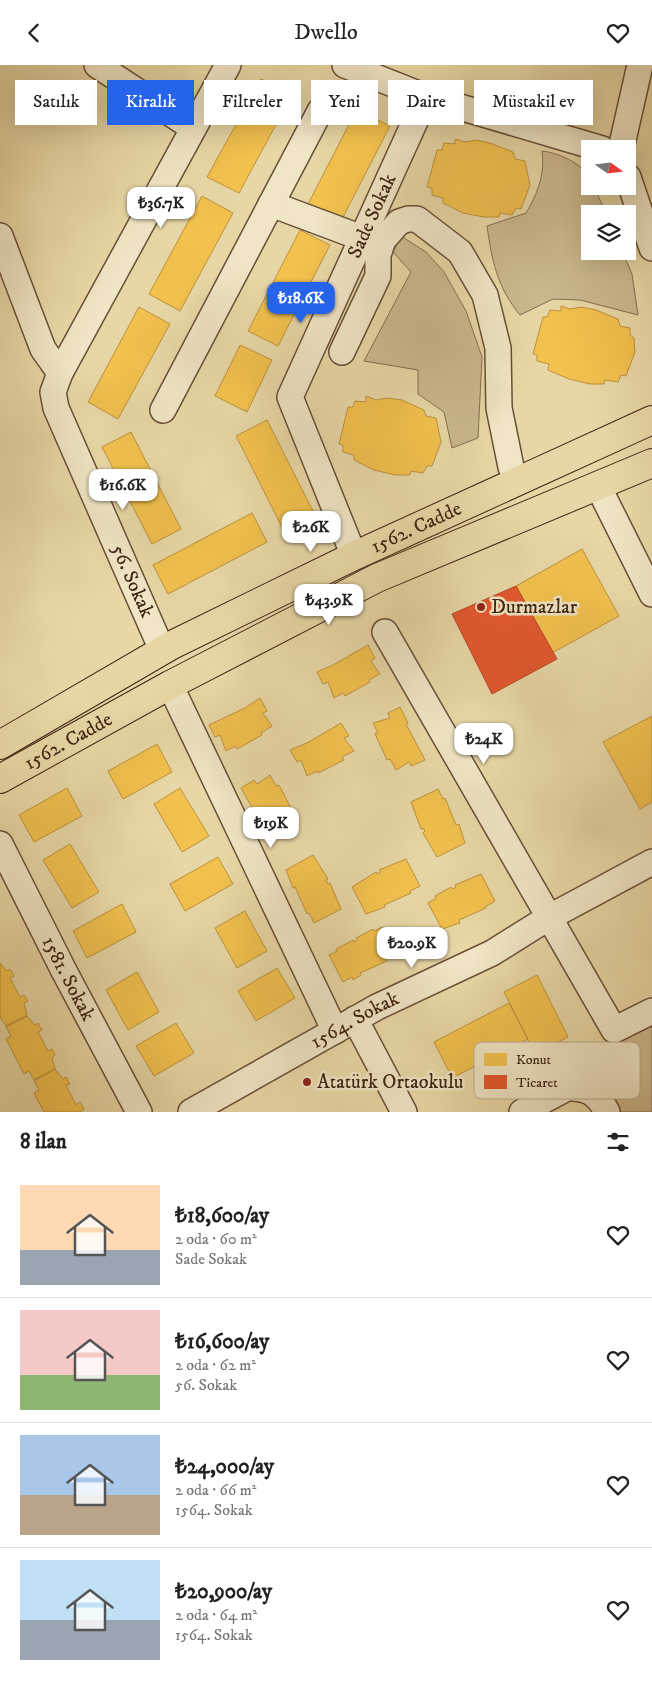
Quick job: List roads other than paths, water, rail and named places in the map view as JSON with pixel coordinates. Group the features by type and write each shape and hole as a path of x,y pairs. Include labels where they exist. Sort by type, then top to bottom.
{"main road":[{"name":"1562. Cadde","path":"0,745 162,650 354,556 652,420"},
{"name":"1562. Cadde","path":"0,779 170,685 377,578 652,463"}],"street":[{"path":"97,65 193,128"},
{"name":"56. Sokak","path":"162,650 56,408 53,392 60,373 228,65"},
{"path":"345,65 388,82"},
{"path":"623,140 640,65"},
{"path":"464,108 581,143"},
{"path":"163,410 313,125"},
{"name":"Sade Sokak","path":"354,556 290,397 413,125"},
{"path":"634,195 652,248"},
{"path":"272,204 362,238"},
{"path":"342,352 378,277 378,255 383,240 399,223 408,219 417,219 460,252 485,295 498,348 499,408 511,467 516,481"},
{"path":"0,235 43,349 60,373"},
{"path":"598,486 652,594"},
{"path":"385,632 614,1030 652,1011"},
{"path":"170,685 345,1025 404,1112"},
{"name":"1581. Sokak","path":"0,844 64,971 139,1112"},
{"name":"1564. Sokak","path":"191,1112 345,1025 492,953 548,917 652,862"},
{"path":"522,1112 546,1099"},
{"path":"600,1099 607,1112"}],"place":[{"name":"Durmazlar","path":"481,607"},
{"name":"Atatürk Ortaokulu","path":"307,1082"}]}
